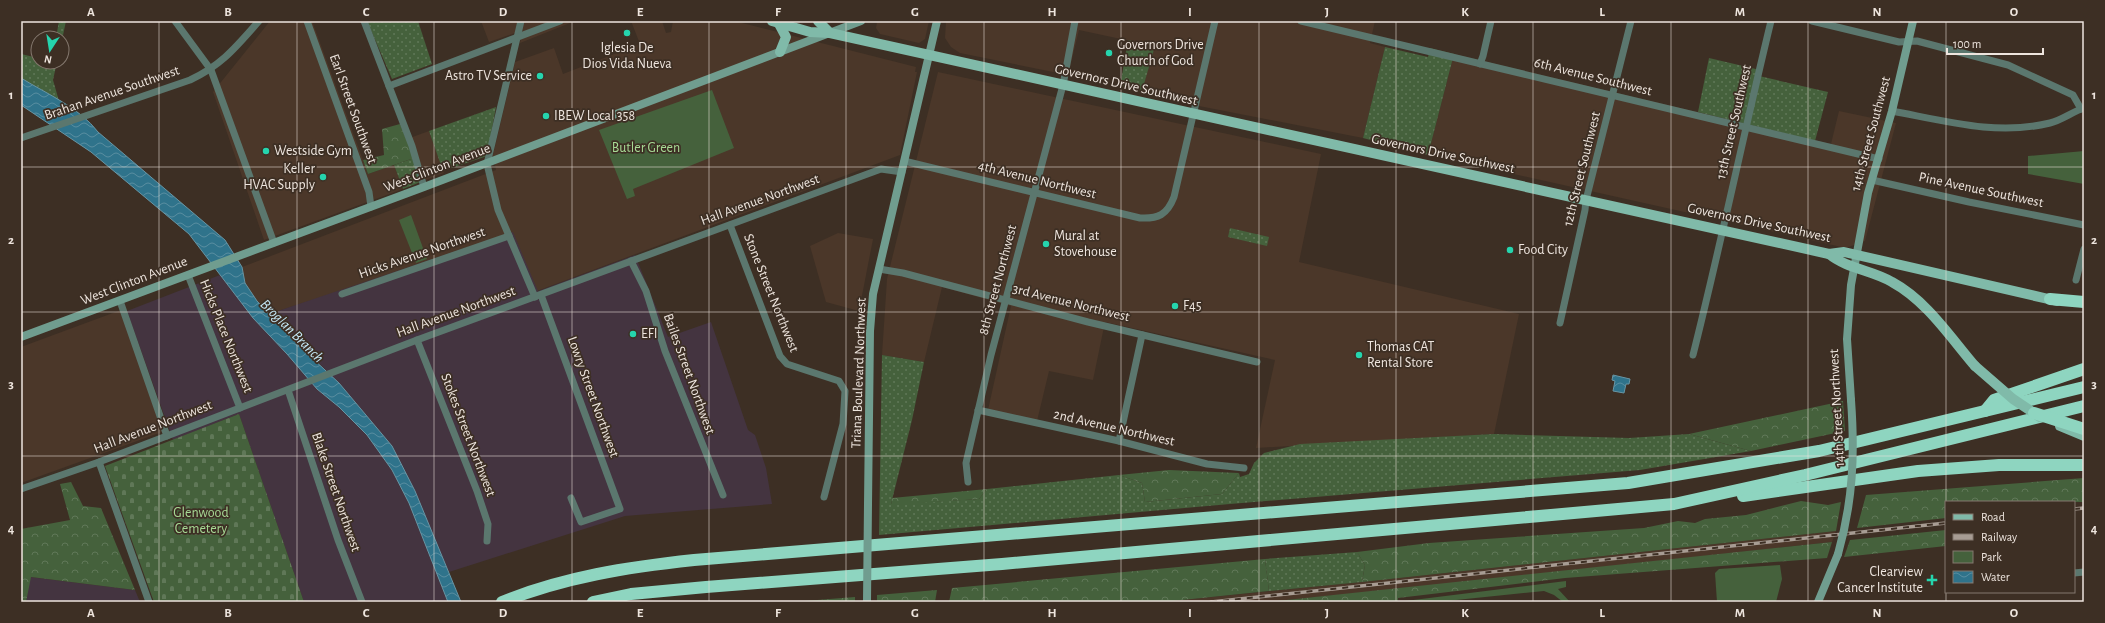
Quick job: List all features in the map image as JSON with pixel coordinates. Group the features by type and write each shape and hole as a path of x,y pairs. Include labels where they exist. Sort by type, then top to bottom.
{"highway":[{"path":"2050,299 2084,302"},
{"path":"1985,411 1994,400 2084,369"},
{"path":"502,602 529,591 580,577 626,568 694,560 1628,483 1819,451 2084,387"},
{"path":"1674,504 1805,475 2084,406"},
{"path":"2034,413 2084,429"},
{"path":"593,602 631,594 706,587 1002,564 1346,532 1674,504 1760,494 1918,471 1999,465 2084,465"}],"main road":[{"path":"818,21 830,33"},
{"name":"Governors Drive Southwest","path":"778,23 810,32 830,33 1829,254 1844,252 2084,308"},
{"path":"778,23 786,37 780,52"},
{"path":"1829,254 1838,262 1856,267 1900,286 1936,318 1975,366 2013,399 2034,413 2084,436"}],"street":[{"path":"174,21 211,70 274,243"},
{"name":"Brahan Avenue Southwest","path":"21,138 190,80 211,70 229,54 259,21"},
{"name":"Earl Street Southwest","path":"306,21 369,192 371,207"},
{"path":"364,21 412,146 424,187"},
{"path":"487,164 521,21"},
{"path":"389,86 560,21"},
{"path":"778,23 795,21"},
{"name":"West Clinton Avenue","path":"21,337 487,164 861,21"},
{"name":"Triana Boulevard Northwest","path":"867,602 870,331 874,294 937,21"},
{"name":"8th Street Northwest","path":"968,482 966,463 978,410 1063,85 1075,21"},
{"path":"1193,114 1216,21"},
{"name":"6th Avenue Southwest","path":"1301,21 1878,159"},
{"path":"1480,64 1484,56 1491,21"},
{"name":"12th Street Southwest","path":"1560,323 1586,200 1631,21"},
{"name":"13th Street Southwest","path":"1693,355 1721,243 1771,21"},
{"path":"1812,21 1899,42 1917,41 2008,65 2073,95 2082,109 2051,122 2006,129 1976,127 1892,111"},
{"name":"14th Street Southwest","path":"1857,255 1872,180 1892,111 1913,21"},
{"name":"4th Avenue Northwest","path":"904,161 1140,218 1152,219 1163,215 1170,207 1174,197 1193,114"},
{"name":"Lowry Street Northwest","path":"487,164 498,210 538,296 620,509 581,522 571,498"},
{"name":"Hall Avenue Northwest","path":"21,489 99,462 417,340 881,169 902,172"},
{"name":"Pine Avenue Southwest","path":"1872,180 1969,202 2084,225"},
{"name":"Stone Street Northwest","path":"730,225 780,356 787,364 840,382 845,391 843,424 824,497"},
{"name":"Hicks Avenue Northwest","path":"342,294 509,236"},
{"path":"2076,280 2084,249"},
{"name":"14th Street Northwest","path":"1818,602 1838,554 1846,525 1852,484 1854,438 1847,356 1847,327 1851,284 1856,267 1857,255"},
{"name":"Bailes Street Northwest","path":"631,261 646,291 665,351 724,495"},
{"name":"3rd Avenue Northwest","path":"879,269 903,273 1142,335 1257,362"},
{"name":"Hicks Place Northwest","path":"188,275 240,408"},
{"path":"120,301 167,436"},
{"path":"1119,441 1142,335"},
{"name":"Stokes Street Northwest","path":"417,340 477,491 488,524 487,541"},
{"name":"Blake Street Northwest","path":"288,390 338,540 362,602"},
{"name":"2nd Avenue Northwest","path":"978,410 1119,441 1207,464 1244,468"},
{"path":"99,462 149,602"}],"shaded area":[{"path":"270,21 312,21 368,174 394,165 403,189 264,240 213,92"},
{"path":"481,21 575,21 520,43 522,35 515,33 489,42"},
{"path":"631,21 662,21 666,33 671,32 673,21 734,21 916,67 915,72 917,72 900,155 537,291 362,284 269,314 257,301 245,283 242,267 496,170 493,155 515,62 554,48 563,74 640,44"},
{"path":"929,21 925,39 919,43 880,34 876,28 877,22"},
{"path":"946,21 1375,21 1370,43 1385,47 1363,138 1199,106 1142,91 1154,46 1079,30 1068,75 960,53 951,47 945,38"},
{"path":"1454,54 1831,144 1839,111 1896,123 1865,241 1846,248 1428,155"},
{"path":"938,72 1321,154 1299,262 1519,314 1494,434 1256,448 1275,360 1105,322 1093,380 1049,371 1037,421 988,410 1011,306 942,287 924,362 882,355 887,279"},
{"path":"429,131 444,173 423,181 407,139"},
{"path":"513,232 538,291 635,255 668,337 711,322 748,430 755,435 766,468 772,504 625,516 449,572 392,446 339,383 269,314"},
{"path":"838,233 873,239 859,311 826,302 810,246"},
{"path":"220,275 253,318 317,389 339,407 367,435 392,470 409,503 448,602 304,602 239,414 173,440 127,311"},
{"path":"121,310 162,432 21,483 21,347"},
{"path":"1836,531 1832,542 1426,586 1268,602 1163,602 1362,582"},
{"path":"30,577 135,590 140,602 26,602"}],"green space":[{"path":"59,21 66,21 64,30 57,30"},
{"path":"367,21 418,21 432,64 392,79"},
{"path":"1128,40 1155,46 1142,91 1120,87"},
{"path":"1385,47 1428,57 1430,48 1454,54 1428,155 1363,138"},
{"path":"21,54 30,56 30,70 55,70 53,80 59,101 21,78"},
{"path":"1709,58 1760,70 1759,76 1828,92 1815,141 1698,112"},
{"name":"Butler Green","path":"712,90 734,148 633,189 635,196 627,199 599,130"},
{"path":"496,107 487,156 443,171 429,131"},
{"path":"400,124 414,158 368,174 363,160 384,155 382,129"},
{"path":"2084,151 2084,184 2028,174 2028,156"},
{"path":"414,158 423,181 403,189 394,165"},
{"path":"411,215 427,259 416,263 399,220"},
{"path":"1230,228 1269,237 1267,246 1228,237"},
{"path":"882,355 924,362 912,420 891,504 979,499 987,489 1119,475 1142,483 1145,502 1222,494 1239,473 1240,477 1249,474 1254,463 1264,453 1300,444 1494,434 1629,438 1689,434 1751,451 1640,470 879,535"},
{"path":"1843,401 1845,431 1751,451 1689,434"},
{"name":"Glenwood Cemetery","path":"239,414 304,602 154,602 105,466"},
{"path":"1169,470 1239,473 1222,494 1145,502 1142,483 1119,475"},
{"path":"2084,478 2084,502 1945,501 1945,518 1857,528 1866,495"},
{"path":"71,482 83,506 101,508 135,590 31,577 26,602 21,602 21,529 70,520 60,484"},
{"path":"987,489 979,499 891,505 892,498"},
{"path":"1801,501 1828,505 1841,502 1836,531 1362,582 1365,565 1357,552 1429,543 1644,528 1678,521 1695,523 1705,519 1746,515"},
{"path":"1945,530 1945,546 1844,557 1850,540"},
{"path":"1832,542 1827,558 1565,578 1398,598 1398,602 1268,602"},
{"path":"1357,552 1365,565 1362,582 1269,591 1265,559"},
{"path":"1265,559 1269,591 1163,602 949,602 952,588"},
{"path":"1780,565 1782,579 1776,602 1717,602 1715,573 1719,569"},
{"path":"1566,581 1566,587 1558,589 1570,602 1563,602 1554,595 1544,591 1437,602 1405,601"},
{"path":"937,590 935,602 877,602 877,595"},
{"path":"855,597 855,602 792,602"}],"water":[{"path":"21,78 73,109 91,123 98,132 225,240 242,267 245,283 257,301 296,343 339,383 392,446 415,491 461,602 448,602 409,503 392,470 367,435 339,407 317,389 253,318 189,234 91,152 21,105"},
{"path":"1613,375 1630,379 1629,384 1626,384 1624,393 1613,391 1615,381 1612,380"}],"railway":[{"path":"2075,509 2084,508"},
{"path":"1211,602 1945,523"}],"place":[{"name":"Iglesia De Dios Vida Nueva","path":"627,33"},
{"name":"Governors Drive Church of God","path":"1109,53"},
{"name":"Astro TV Service","path":"540,76"},
{"name":"IBEW Local 358","path":"546,116"},
{"name":"Westside Gym","path":"266,151"},
{"name":"Keller HVAC Supply","path":"323,177"},
{"name":"Mural at Stovehouse","path":"1046,244"},
{"name":"Food City","path":"1510,250"},
{"name":"F45","path":"1175,306"},
{"name":"EFI","path":"633,334"},
{"name":"Thomas CAT Rental Store","path":"1359,355"},
{"name":"Clearview Cancer Institute","path":"1932,580"}],"water label":[{"name":"Broglan Branch","path":"292,331"}]}
